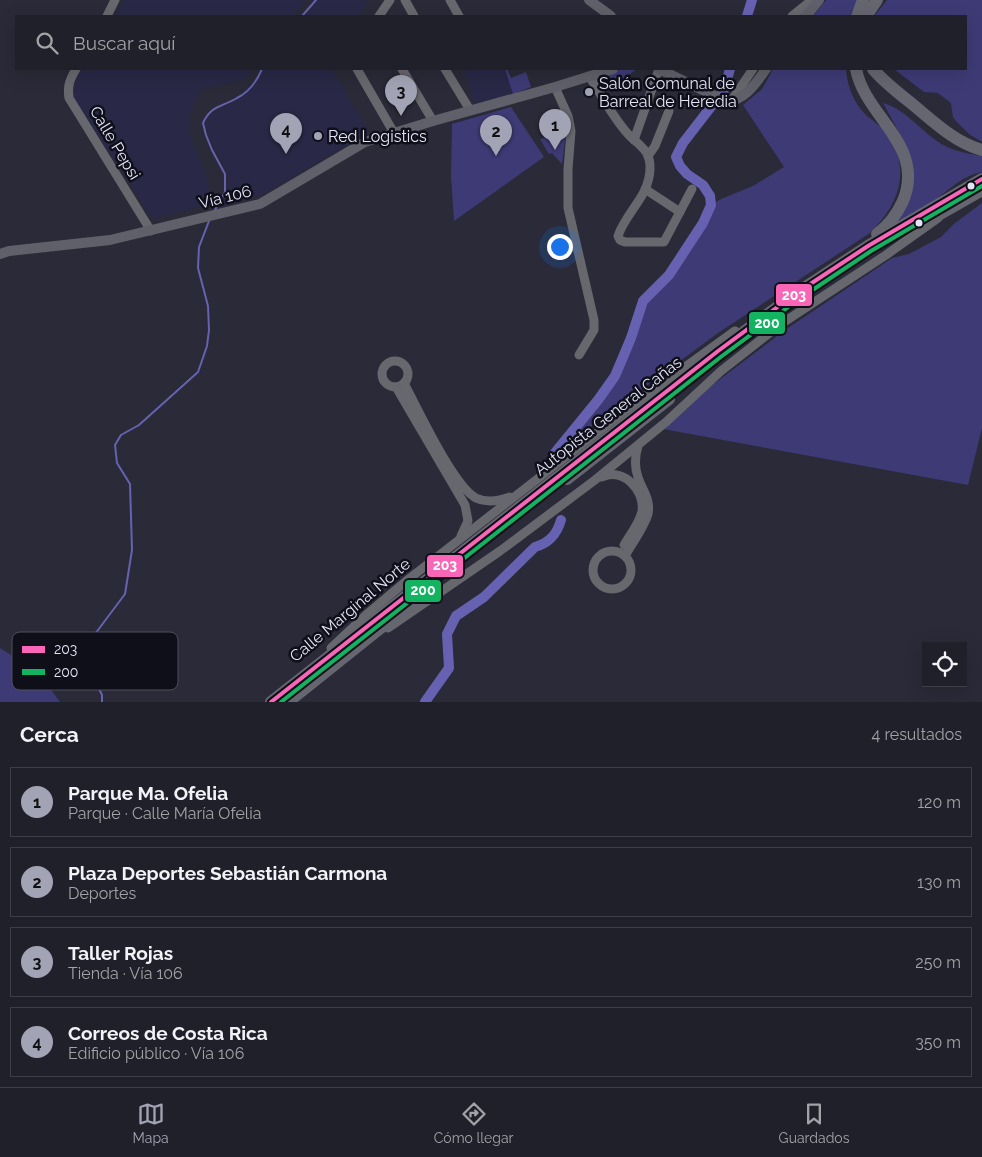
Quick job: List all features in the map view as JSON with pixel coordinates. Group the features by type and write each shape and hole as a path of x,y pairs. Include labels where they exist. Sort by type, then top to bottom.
{"highway":[{"path":"857,15 863,0"},
{"path":"867,15 876,0"},
{"path":"718,350 768,307 806,279 883,230 896,215 904,197 907,172 901,146 863,91 856,70"},
{"path":"874,70 891,87 946,132 965,144 982,150"},
{"name":"Autopista General Cañas","path":"271,702 718,350 795,294 852,257 982,179"},
{"name":"Autopista General Cañas","path":"288,702 727,352 821,286 894,240 982,191"}],"main road":[{"path":"589,0 610,15"},
{"path":"807,15 819,0"},
{"name":"Vía 106","path":"0,254 9,251 110,240 260,204 365,142 610,70"},
{"path":"661,70 723,100 731,102 749,90 765,70"}],"street":[{"path":"107,15 115,0"},
{"path":"380,15 390,0"},
{"path":"405,0 413,15"},
{"path":"450,0 458,15"},
{"path":"793,15 812,0"},
{"name":"Calle Pepsi","path":"76,70 67,88 69,98 151,231"},
{"path":"358,70 394,133"},
{"path":"403,70 433,121"},
{"path":"446,70 470,110"},
{"path":"634,140 659,70"},
{"path":"731,102 752,70"},
{"path":"589,76 627,133 648,156"},
{"path":"555,87 568,116 571,131 568,168 568,208 594,326 579,355"},
{"path":"669,111 655,146 648,156 649,176 645,189 619,232 620,240 625,242 664,242 692,189"},
{"path":"645,189 680,212"},
{"path":"353,650 500,552 595,480 638,446 752,345 955,206"},
{"name":"Calle Marginal Norte","path":"264,702 334,646 381,602 458,540 630,407 768,307"},
{"path":"458,540 468,520 465,505 400,385 464,489 475,498 489,501 499,500 520,493"},
{"path":"622,554 648,513 647,498 637,475 635,464 638,446"},
{"path":"595,480 607,474 616,474 634,484 641,500 642,510 640,517 622,554"},
{"path":"608,551 622,554 629,560 631,572 626,583 622,587 610,589 599,584 595,580 593,568 598,557 608,551"}],"shaded area":[{"path":"125,0 305,0 294,15 116,15"},
{"path":"317,0 368,0 360,15 306,15"},
{"path":"826,0 857,0 850,15 814,15"},
{"path":"887,0 982,0 982,142 969,134 956,121 953,117 951,103 938,93 924,92 895,70 967,70 967,15 875,15"},
{"path":"81,70 252,70 245,79 201,89 190,113 189,132 206,176 210,192 208,204 153,219 73,98 71,91 73,82"},
{"path":"263,70 333,70 369,132 269,191 247,201 222,206 227,192 228,174 211,142 206,121 211,114 250,91"},
{"path":"464,70 505,70 513,94 475,105"},
{"path":"505,70 507,70 511,78 526,72 531,87 513,94"},
{"path":"619,70 636,70 603,93 594,79"},
{"path":"772,70 846,70 848,82 855,100 862,111 885,131 898,156 900,180 893,203 887,214 870,233 718,333 554,454 615,376 631,338 643,301 669,275 703,223 711,205 753,186 784,167 743,105 762,89"},
{"path":"883,103 897,109 945,146 982,156 982,172 960,181 924,208 891,228 902,214 906,145"},
{"path":"511,107 544,157 454,221 451,176 452,124"},
{"path":"566,132 562,164 552,153 549,154 540,139"},
{"path":"982,203 982,428 968,485 663,429 707,389 785,330 892,258 909,254 941,237 955,223"},
{"path":"0,648 12,656 12,690 51,690 60,702 0,702"}],"waterway":[{"path":"303,15 316,0"},
{"path":"747,15 752,0"},
{"path":"215,210 225,192 225,174 212,150 203,123 206,117 217,107 241,96 249,89 261,70"},
{"path":"554,454 615,376 631,338 643,301 669,275 703,223 711,205 710,196 703,185 687,174 680,166 676,157 683,143 724,90 730,70"},
{"path":"96,632 125,594 132,550 130,484 117,463 115,445 121,435 139,425 198,372 207,346 209,330 208,306 198,268 199,247 209,221"},
{"path":"425,702 449,668 447,634 456,616 484,597 535,547 549,540 555,534 561,520"},
{"path":"100,690 102,702"}],"transit line":[{"name":"203","path":"271,702 718,351 795,294 868,246 982,179"},
{"name":"200","path":"281,702 722,356 799,299 871,251 982,186"}],"place":[{"name":"Salón Comunal de Barreal de Heredia","path":"589,92"},
{"name":"Taller Rojas","path":"401,116"},
{"name":"Red Logistics","path":"318,136"},
{"name":"Parque Ma. Ofelia","path":"555,150"},
{"name":"Correos de Costa Rica","path":"286,154"},
{"name":"Plaza Deportes Sebastián Carmona","path":"496,156"}]}
